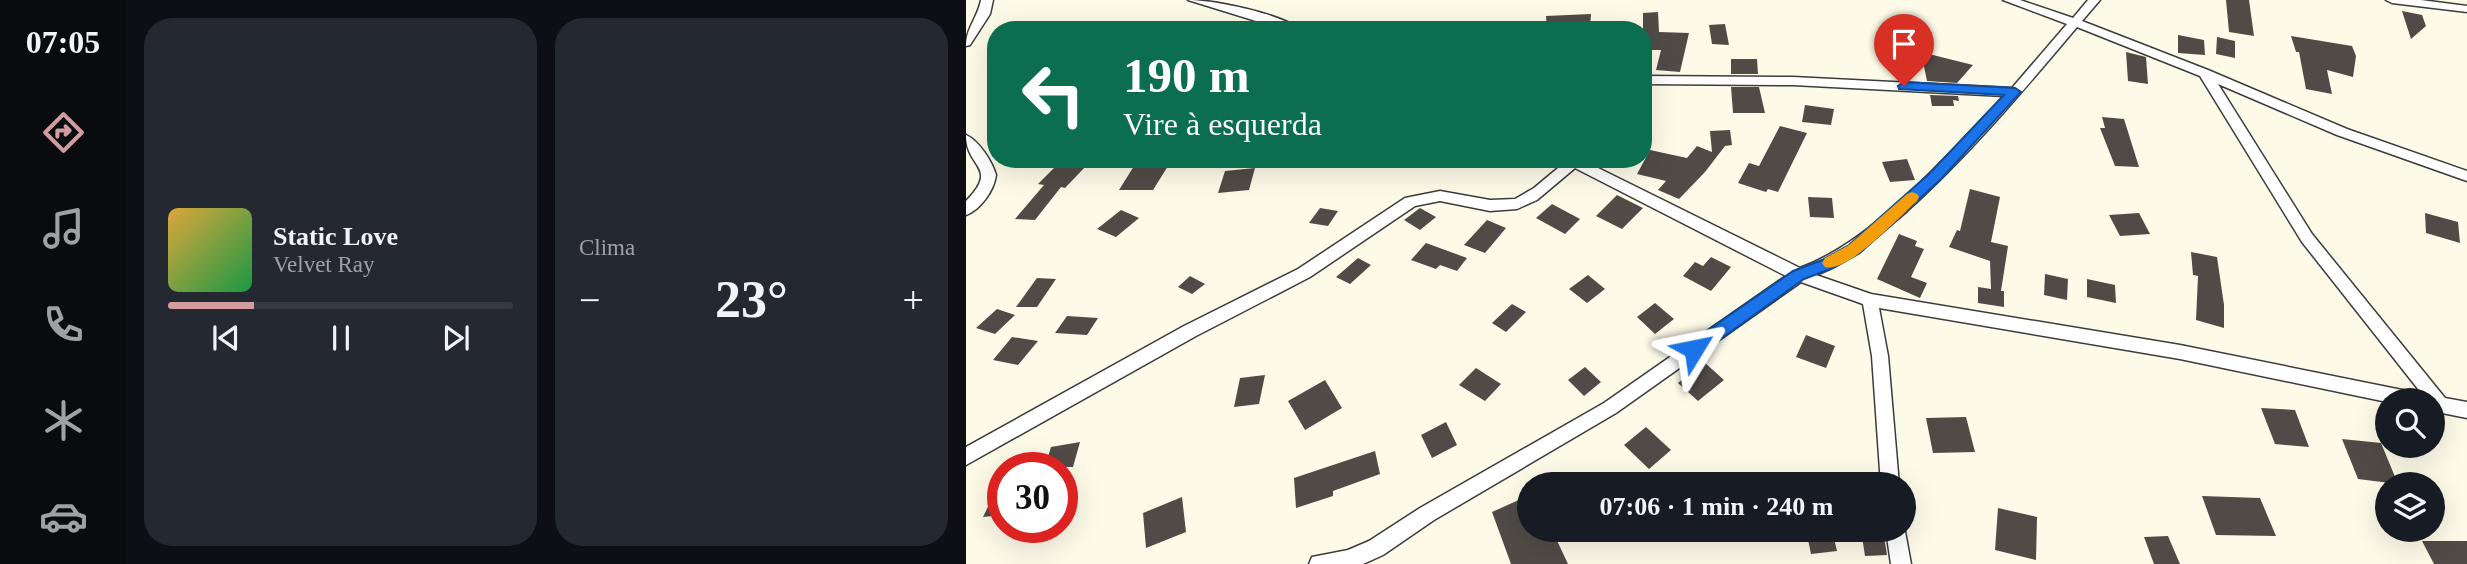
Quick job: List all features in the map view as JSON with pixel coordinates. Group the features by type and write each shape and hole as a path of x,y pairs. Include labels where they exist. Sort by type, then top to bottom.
{"street":[{"path":"966,42 984,14 987,0"},
{"path":"1194,0 1274,21"},
{"path":"2010,0 2204,73 2342,132 2467,176"},
{"path":"1319,564 1349,560 1376,548 1427,514 1610,408 1799,275 1828,264 1854,249 1935,177 2015,92 2094,0"},
{"path":"2392,0 2467,9"},
{"path":"2204,73 2226,103 2270,181 2307,239 2417,370 2428,388"},
{"path":"1652,80 1793,81 2015,92"},
{"path":"966,140 987,166"},
{"path":"966,210 981,196 991,175 989,168"},
{"path":"966,457 1190,331 1304,273 1410,202 1423,196 1446,194 1490,205 1518,203 1562,168"},
{"path":"1585,168 1799,275 1870,300 2180,352 2375,392"},
{"path":"1870,300 1880,356 1888,472"},
{"path":"2445,406 2467,411"},
{"path":"1898,542 1901,564"}],"building":[{"path":"2226,0 2249,0 2254,36 2229,32"},
{"path":"2402,11 2422,15 2426,26 2411,39"},
{"path":"1658,12 1659,32 1689,33 1680,72 1656,70 1661,50 1652,50 1652,21 1643,21 1643,13"},
{"path":"1591,14 1590,21 1546,21 1546,16"},
{"path":"1908,17 1922,21 1904,59 1889,55"},
{"path":"1725,24 1729,45 1712,44 1709,25"},
{"path":"2178,35 2204,40 2205,55 2178,53"},
{"path":"2291,36 2352,46 2356,56 2353,77 2327,70 2332,94 2306,89 2299,52 2296,52"},
{"path":"2217,37 2235,41 2235,58 2216,54"},
{"path":"1921,52 1973,65 1957,83 1927,81"},
{"path":"2126,52 2146,57 2148,84 2128,81"},
{"path":"1731,59 1757,59 1758,74 1731,74"},
{"path":"1731,87 1759,87 1765,113 1733,113"},
{"path":"1930,95 1958,96 1959,101 1953,100 1954,106 1932,106"},
{"path":"1805,105 1834,109 1831,125 1802,122"},
{"path":"2102,117 2124,119 2139,167 2115,166 2100,128 2105,128"},
{"path":"1780,126 1807,133 1778,192 1768,189 1766,192 1738,183 1749,163 1759,166"},
{"path":"1730,130 1732,145 1725,146 1679,199 1658,190 1666,181 1637,174 1640,168 1652,168 1652,150 1687,158 1697,146 1712,152 1710,131"},
{"path":"1907,159 1915,180 1890,182 1882,162"},
{"path":"1054,168 1084,168 1065,188 1061,187 1035,220 1015,219 1044,185 1038,184"},
{"path":"1133,168 1167,168 1153,190 1119,190"},
{"path":"1255,168 1249,190 1218,193 1225,171"},
{"path":"1970,189 2000,197 1991,242 2008,246 2001,291 2004,291 2004,307 1978,303 1978,287 1991,289 1990,261 1949,247 1957,230 1960,231"},
{"path":"1617,195 1643,208 1622,229 1596,216"},
{"path":"1808,197 1832,198 1834,218 1810,217"},
{"path":"1552,204 1580,219 1565,234 1536,218"},
{"path":"1320,208 1338,211 1328,226 1309,223"},
{"path":"1420,208 1436,217 1420,230 1404,220"},
{"path":"1121,210 1139,218 1116,237 1097,229"},
{"path":"2139,213 2150,234 2120,236 2109,215"},
{"path":"2425,213 2458,222 2460,243 2426,233"},
{"path":"1487,220 1506,228 1485,253 1464,245"},
{"path":"1899,234 1917,241 1915,246 1924,249 1911,277 1927,283 1920,298 1877,279"},
{"path":"1426,243 1467,258 1457,271 1440,265 1436,269 1411,260"},
{"path":"2191,252 2217,257 2224,305 2224,328 2196,320 2198,276 2193,275"},
{"path":"1711,257 1731,267 1711,291 1683,276 1695,262 1703,266"},
{"path":"1358,258 1371,265 1350,284 1336,277"},
{"path":"2045,274 2068,279 2067,300 2044,295"},
{"path":"1588,275 1605,289 1587,303 1569,289"},
{"path":"1190,276 1205,284 1192,294 1178,287"},
{"path":"1037,278 1056,279 1037,307 1016,307"},
{"path":"2087,279 2115,285 2116,303 2087,297"},
{"path":"1655,303 1674,319 1655,334 1637,317"},
{"path":"1512,304 1526,312 1506,332 1492,323"},
{"path":"997,309 1015,315 995,334 976,328"},
{"path":"1067,316 1098,318 1087,335 1055,333"},
{"path":"1806,335 1835,346 1826,368 1796,357"},
{"path":"1012,337 1038,341 1018,365 993,360"},
{"path":"1704,362 1724,380 1698,401 1678,383"},
{"path":"1585,367 1601,382 1584,396 1568,380"},
{"path":"1476,368 1501,384 1485,401 1459,385"},
{"path":"1265,375 1259,404 1234,407 1240,378"},
{"path":"1325,380 1342,408 1305,430 1288,401"},
{"path":"2261,408 2295,410 2309,447 2275,444"},
{"path":"1966,417 1975,452 1933,453 1926,418"},
{"path":"1446,422 1457,445 1432,458 1421,435"},
{"path":"1646,427 1671,450 1649,469 1624,445"},
{"path":"2342,439 2375,442 2375,458 2387,458 2393,472 2375,472 2375,481 2358,479"},
{"path":"1080,442 1077,452 1050,452 1051,447"},
{"path":"1375,451 1380,474 1333,491 1333,496 1296,508 1294,478"},
{"path":"2202,496 2260,498 2276,536 2216,535"},
{"path":"1182,497 1186,532 1146,548 1143,513"},
{"path":"1517,501 1517,542 1558,542 1568,564 1511,564 1492,512"},
{"path":"1998,508 2037,517 2036,560 1995,550"},
{"path":"2168,536 2180,564 2154,564 2144,537"},
{"path":"2467,541 2467,564 2434,564 2423,542"},
{"path":"1808,542 1835,542 1837,551 1811,554"},
{"path":"1863,542 1885,542 1887,555 1865,556"}],"slow traffic":[{"path":"1830,263 1854,249 1912,197"}],"route":[{"path":"1694,349 1799,275 1828,264 1854,249 1935,177 2015,92 1904,86"}]}
